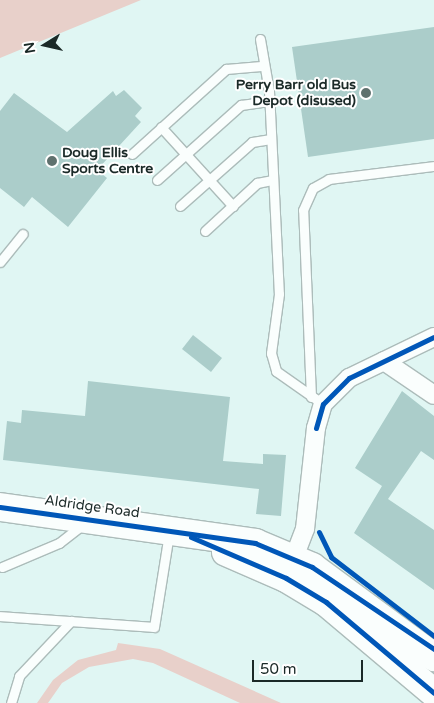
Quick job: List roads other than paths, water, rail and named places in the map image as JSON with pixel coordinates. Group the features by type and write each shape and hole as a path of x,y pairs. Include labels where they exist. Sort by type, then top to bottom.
{"main road":[{"name":"Aldridge Road","path":"0,507 89,518 175,532 241,539 424,644 434,657"},
{"name":"Aldridge Road","path":"290,568 434,693"}],"street":[{"path":"290,568 304,529 316,428 317,401 349,378 434,337"},
{"path":"384,361 434,395"}],"lane":[{"path":"260,39 269,101 279,294 271,353 276,371 317,401"},
{"path":"132,154 226,69 264,66"},
{"path":"157,180 241,105 269,101"},
{"path":"161,127 232,206"},
{"path":"180,206 252,142 271,139"},
{"path":"317,401 303,210 313,188 329,179 434,166"},
{"path":"204,232 257,184 274,180"},
{"path":"2,567 59,544 89,518"},
{"path":"0,616 154,627 175,532"},
{"path":"11,703 19,676 70,621"}],"place":[{"name":"Perry Barr old Bus Depot (disused)","path":"366,93"},
{"name":"Doug Ellis Sports Centre","path":"52,161"}]}
